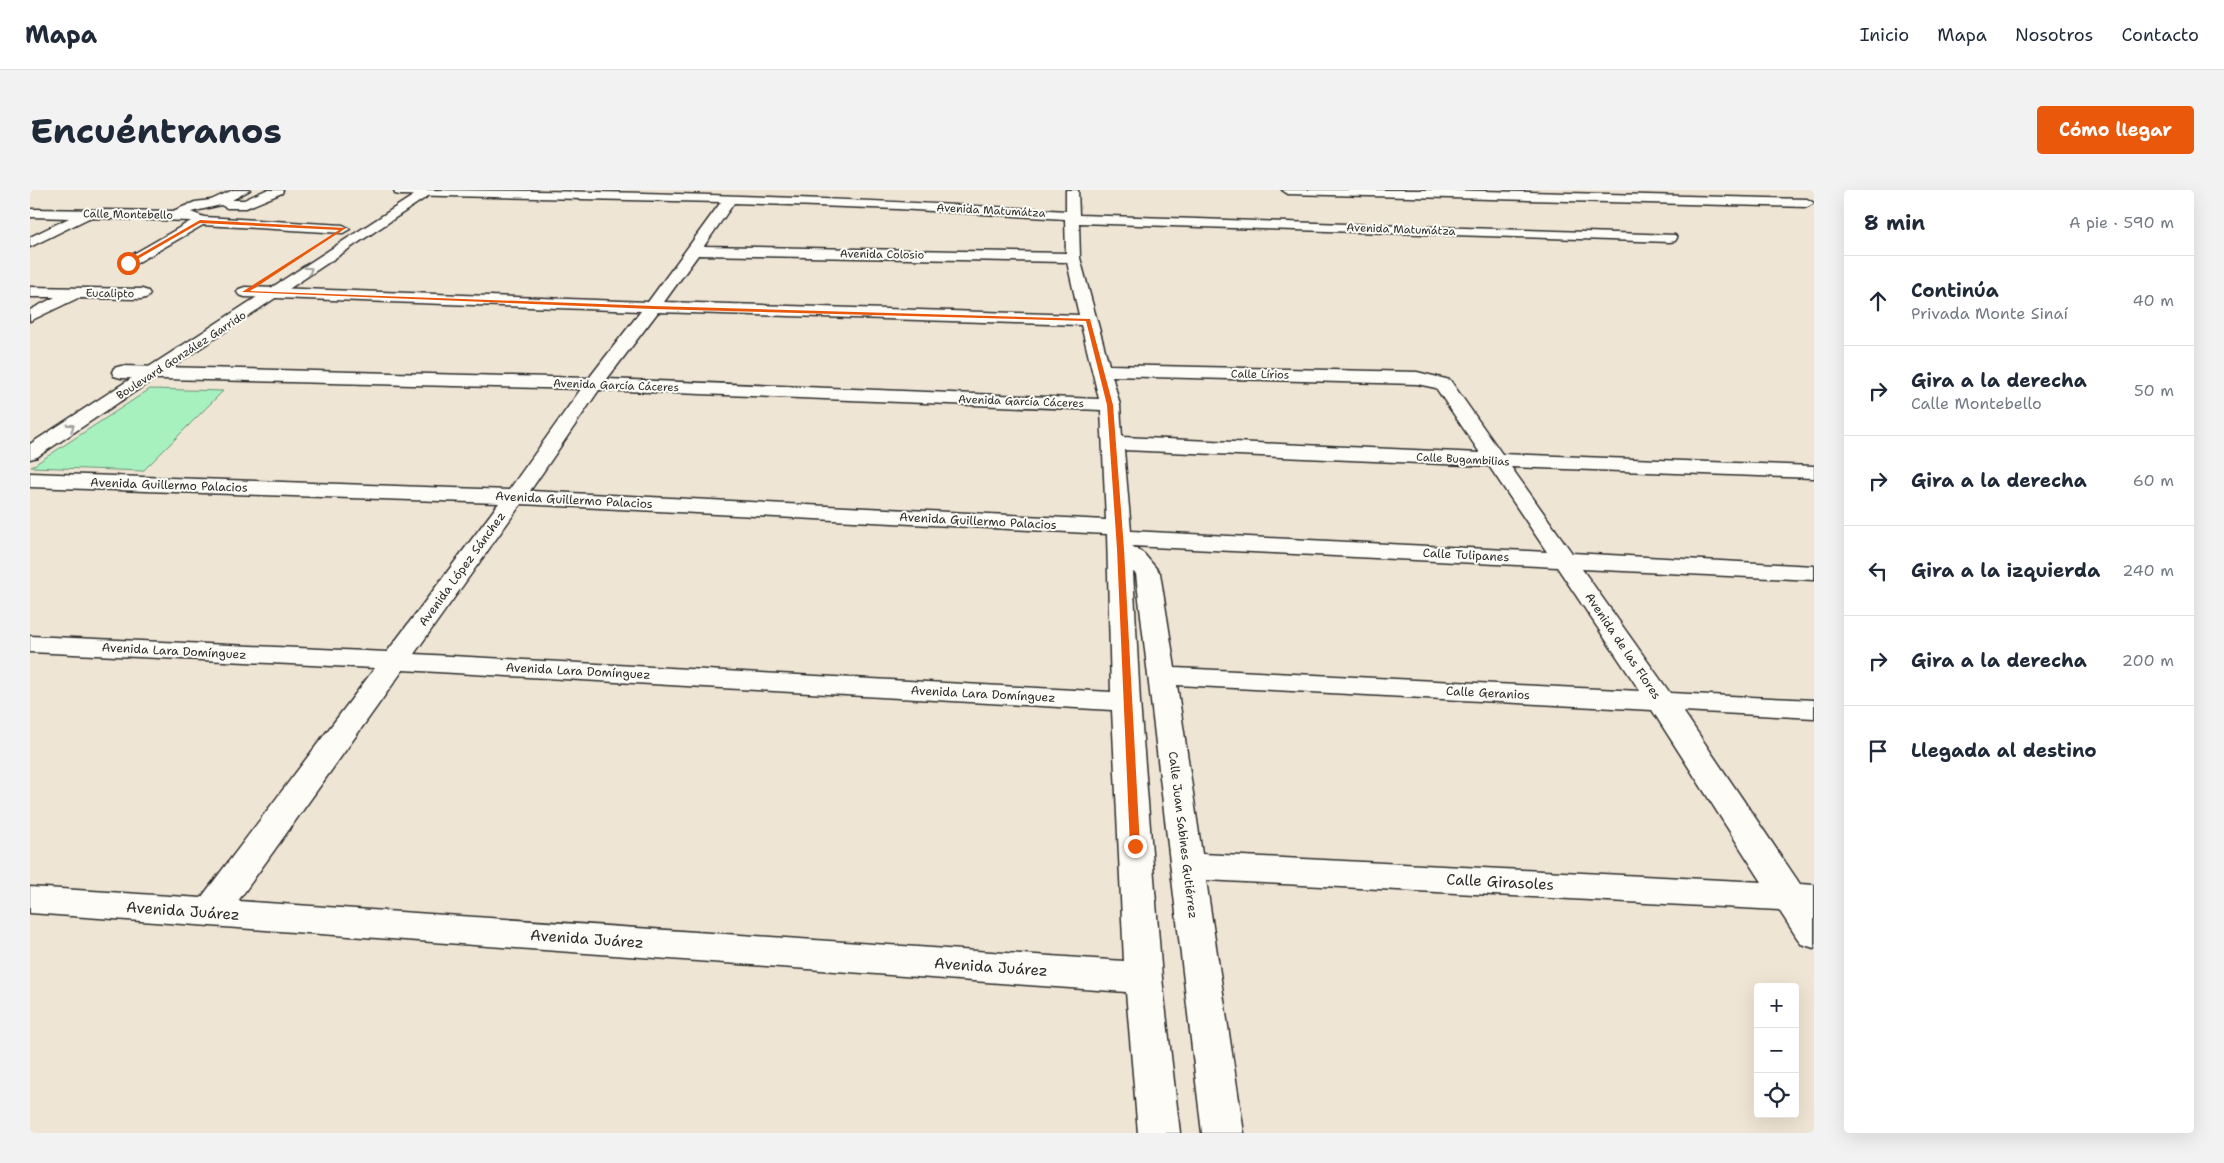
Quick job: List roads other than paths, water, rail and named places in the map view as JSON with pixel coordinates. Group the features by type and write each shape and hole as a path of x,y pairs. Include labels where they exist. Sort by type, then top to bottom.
{"street":[{"path":"213,204 244,190"},
{"path":"173,215 200,205 246,204 277,190"},
{"path":"1288,190 1808,202"},
{"path":"1604,190 1615,198"},
{"path":"1720,190 1737,201"},
{"path":"319,244 401,191"},
{"name":"Avenida Matumátza","path":"401,191 1072,208 1670,238"},
{"name":"Boulevard González Garrido","path":"30,454 150,364 274,293 430,191"},
{"name":"Avenida López Sánchez","path":"210,912 395,661 729,200"},
{"path":"1072,208 1073,258 1103,370 1110,405 1143,978 1159,1133"},
{"name":"Calle Montebello","path":"30,213 173,215 196,218 200,221 344,228"},
{"path":"30,243 88,213"},
{"path":"128,263 200,221"},
{"name":"Avenida Colosio","path":"692,250 1073,258"},
{"name":"Boulevard González Garrido","path":"228,303 270,276"},
{"name":"Eucalipto","path":"30,292 142,294"},
{"path":"30,316 78,292"},
{"path":"245,292 1089,320"},
{"name":"Avenida García Cáceres","path":"121,372 150,364 1110,405"},
{"name":"Calle Lírios","path":"1103,370 1417,378"},
{"name":"Boulevard González Garrido","path":"105,382 121,372"},
{"name":"Avenida de las Flores","path":"1417,378 1443,384 1661,701 1802,897 1814,934"},
{"name":"Calle Bugambilias","path":"1113,443 1814,472"},
{"name":"Avenida Guillermo Palacios","path":"30,480 515,496 1119,538"},
{"name":"Calle Tulipanes","path":"1119,538 1814,573"},
{"name":"Calle Juan Sabines Gutiérrez","path":"1119,538 1148,573 1223,1133"},
{"name":"Avenida Lara Domínguez","path":"30,644 395,661 1126,702"},
{"name":"Calle Geranios","path":"1162,676 1814,709"},
{"name":"Calle Girasoles","path":"1186,866 1802,897"},
{"name":"Avenida Juárez","path":"30,900 1143,978"}]}
